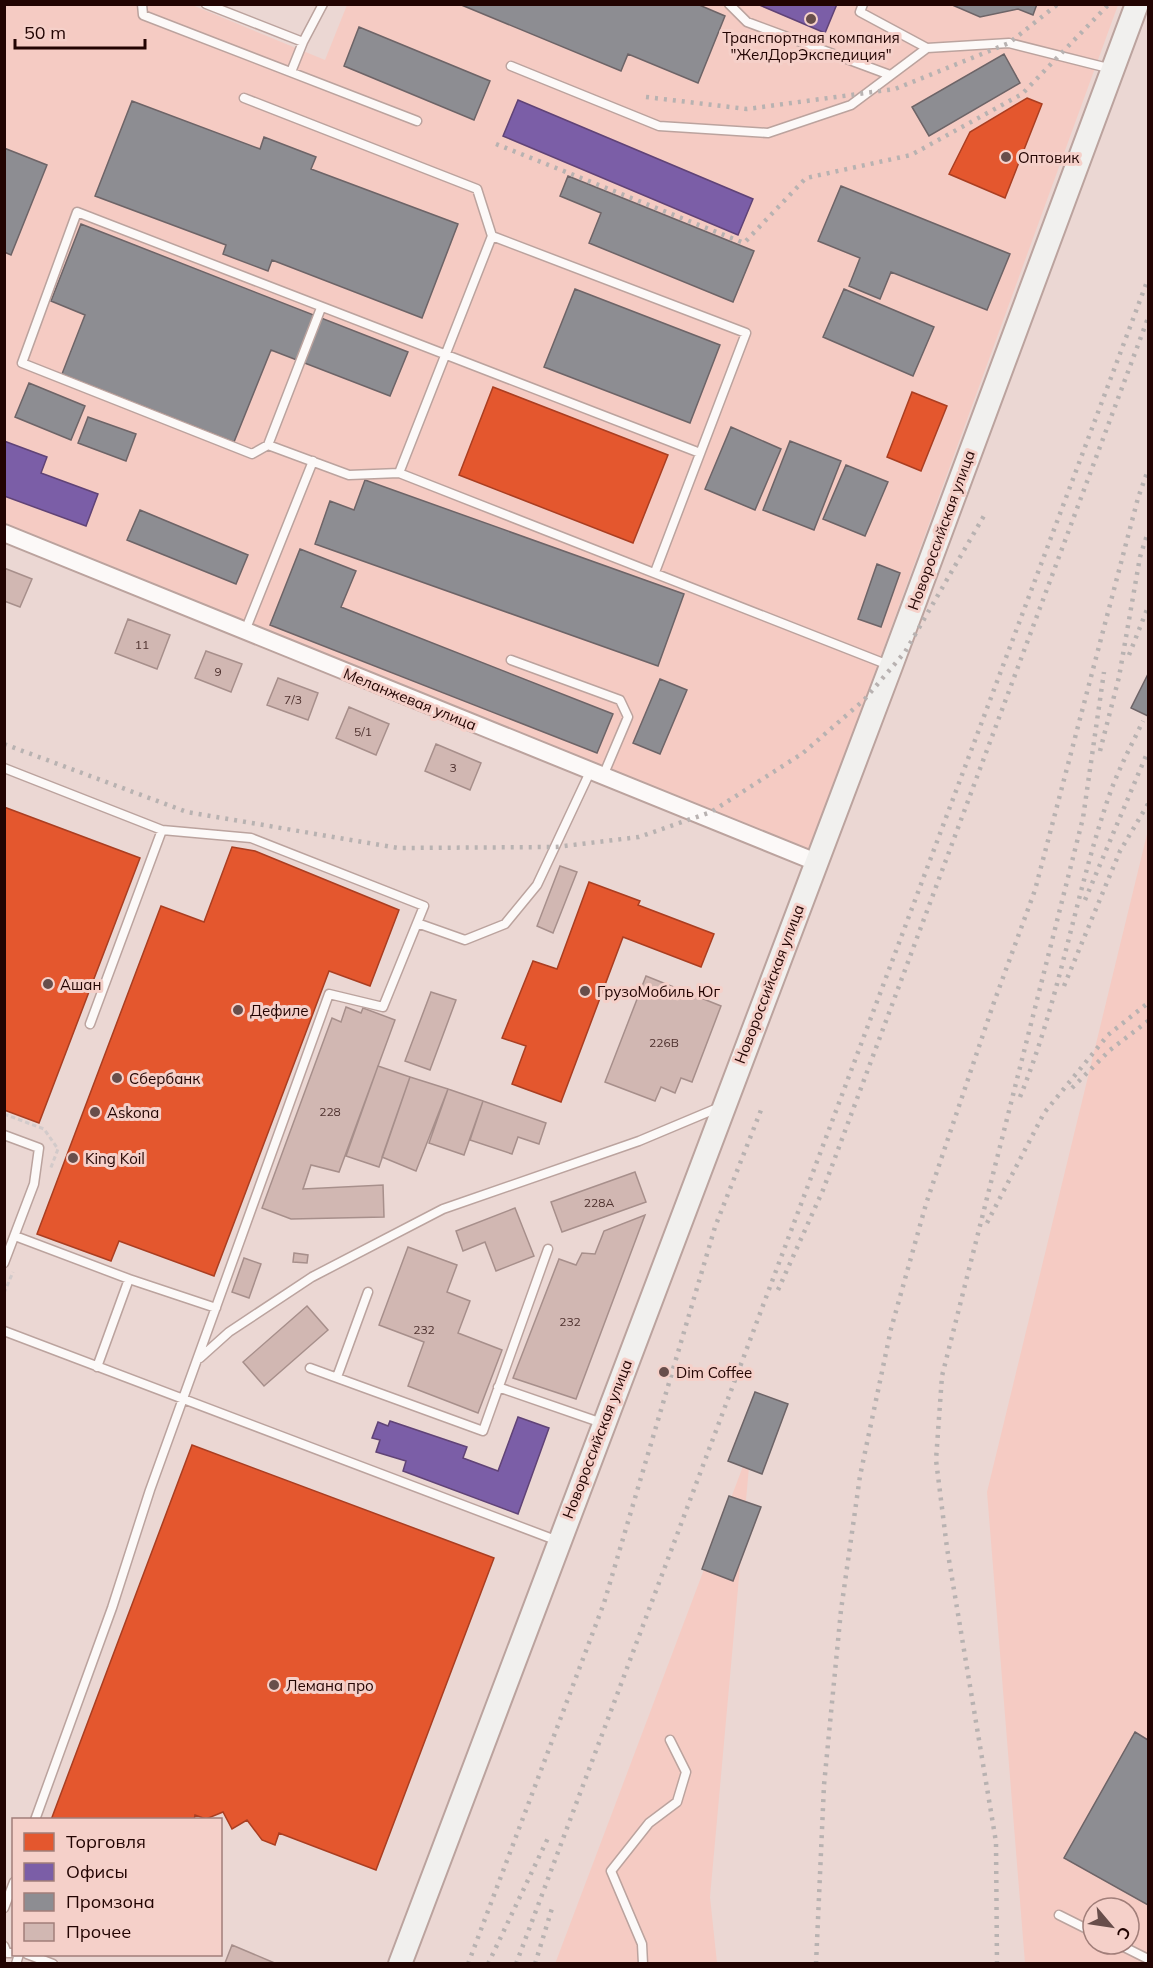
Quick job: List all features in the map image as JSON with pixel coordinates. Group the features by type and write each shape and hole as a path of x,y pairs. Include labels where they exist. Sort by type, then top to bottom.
{"main road":[{"name":"Новороссийская улица","path":"400,1964 602,1423 891,666 1137,4"}],"street":[{"name":"Меланжевая улица","path":"4,533 816,862"}],"lane":[{"path":"142,4 143,15 417,121"},
{"path":"206,4 303,42"},
{"path":"291,72 303,42 323,4"},
{"path":"729,4 747,22 890,75"},
{"path":"863,4 860,12 927,48 1009,43 1113,69"},
{"path":"511,66 659,126 768,133 851,105 927,48"},
{"path":"244,98 477,189 492,236 399,473"},
{"path":"321,308 268,446 252,454 21,363 77,213 700,453"},
{"path":"492,236 746,333 655,572"},
{"path":"268,446 349,475 399,473 891,666"},
{"path":"244,632 313,461"},
{"path":"417,923 465,940 505,924 537,885 628,717 620,700 512,660"},
{"path":"4,768 162,830 251,838 424,906 384,1007 329,994 150,1490 112,1608 36,1818"},
{"path":"90,1024 162,830"},
{"path":"197,1360 230,1332 312,1277 443,1209 639,1142 723,1106"},
{"path":"4,1135 39,1148 34,1184 4,1263"},
{"path":"15,1236 216,1308"},
{"path":"310,1368 483,1431 548,1250"},
{"path":"98,1367 129,1278"},
{"path":"337,1377 368,1292"},
{"path":"4,1330 558,1542"},
{"path":"498,1387 602,1423"},
{"path":"643,1964 642,1944 611,1871 649,1823 677,1802 686,1772 670,1740"},
{"path":"4,1908 12,1887"},
{"path":"1059,1915 1081,1926"},
{"path":"32,1956 53,1964"}],"shaded area":[{"path":"4,5 192,5 325,60 347,5 1118,5 809,853 5,526"},
{"path":"1148,830 1148,1963 1025,1963 987,1492"},
{"path":"751,1445 710,1897 717,1963 555,1964"}],"building: Торговля":[{"path":"1027,98 1042,104 1005,198 949,174 970,132"},
{"path":"493,387 668,455 633,543 459,475"},
{"path":"912,392 947,406 921,471 887,457"},
{"name":"Ашан","path":"4,807 140,858 39,1123 4,1110"},
{"path":"232,847 255,851 399,910 370,986 329,971 214,1276 119,1241 111,1261 37,1234 161,906 204,922"},
{"path":"589,882 640,901 638,905 714,934 701,967 623,937 561,1102 512,1084 526,1046 502,1038 533,961 557,969"},
{"name":"Лемана про","path":"192,1445 494,1558 376,1870 279,1833 275,1845 262,1840 247,1820 232,1829 223,1812 208,1818 195,1815 194,1818 52,1818"}],"building: Офисы":[{"name":"Транспортная компания \"ЖелДорЭкспедиция\"","path":"757,4 837,4 825,33"},
{"path":"518,100 753,199 738,235 503,136"},
{"path":"4,441 47,457 41,473 98,494 86,526 4,496"},
{"path":"518,1417 549,1428 518,1514 403,1471 406,1461 376,1452 380,1440 372,1438 378,1422 388,1426 390,1421 467,1447 463,1458 498,1471"}],"building: Промзона":[{"path":"459,4 697,4 725,16 698,83 628,54 621,71"},
{"path":"950,4 1037,4 1033,15 1018,9 980,17"},
{"path":"359,27 490,81 474,120 344,66"},
{"path":"1004,54 1020,83 929,136 912,107"},
{"path":"132,101 260,149 264,137 316,157 311,169 458,224 422,318 272,260 268,271 223,254 226,245 95,196"},
{"path":"4,148 47,165 11,255 4,252"},
{"path":"568,176 754,251 733,302 589,243 601,213 560,196"},
{"path":"841,186 1010,254 987,310 891,272 880,299 849,286 860,258 818,241"},
{"path":"81,224 408,352 390,396 271,350 234,442 62,374 85,315 51,301"},
{"path":"575,289 720,345 690,423 544,367"},
{"path":"844,289 934,327 913,376 823,337"},
{"path":"29,383 85,406 71,440 15,417"},
{"path":"88,417 136,434 126,461 78,443"},
{"path":"731,427 781,449 755,510 705,489"},
{"path":"790,441 841,461 814,530 763,510"},
{"path":"846,465 888,482 865,536 823,519"},
{"path":"365,480 684,594 658,666 315,544 330,501 354,510"},
{"path":"140,510 248,555 236,584 127,540"},
{"path":"300,549 356,571 341,607 613,714 597,753 270,625"},
{"path":"877,564 900,573 881,627 858,619"},
{"path":"1148,674 1148,716 1131,708"},
{"path":"660,679 687,690 660,754 633,743"},
{"path":"755,1392 788,1404 762,1474 728,1461"},
{"path":"729,1496 761,1507 733,1581 702,1569"},
{"path":"1135,1732 1148,1740 1148,1905 1141,1901 1141,1896 1132,1896 1064,1858"}],"building: Прочее":[{"path":"4,568 32,579 20,607 4,601"},
{"path":"128,619 170,635 157,669 115,653"},
{"path":"206,651 242,664 231,692 195,678"},
{"path":"278,678 318,693 308,720 267,705"},
{"path":"349,707 389,724 376,755 336,738"},
{"path":"436,744 481,763 470,790 425,771"},
{"path":"560,866 577,872 553,933 537,926"},
{"path":"646,976 721,1006 692,1082 681,1078 675,1093 661,1087 655,1101 605,1082"},
{"path":"431,992 456,1000 430,1070 405,1061"},
{"path":"346,1007 361,1013 363,1008 395,1020 339,1172 311,1165 303,1189 383,1185 384,1217 291,1219 262,1208 332,1018 341,1022"},
{"path":"378,1066 410,1077 379,1167 346,1156"},
{"path":"410,1077 448,1089 416,1171 382,1157"},
{"path":"448,1089 483,1101 464,1155 429,1143"},
{"path":"483,1101 546,1123 539,1144 518,1137 512,1154 470,1140"},
{"path":"635,1172 646,1202 562,1232 551,1202"},
{"path":"515,1208 534,1256 496,1271 485,1242 463,1251 456,1231"},
{"path":"645,1215 576,1399 513,1378 559,1259 576,1265 582,1253 595,1254 604,1231"},
{"path":"408,1247 457,1265 447,1292 470,1301 458,1333 502,1350 478,1413 408,1386 424,1342 379,1325"},
{"path":"294,1253 308,1255 307,1263 293,1262"},
{"path":"244,1258 261,1264 249,1298 232,1292"},
{"path":"307,1306 328,1330 264,1386 243,1362"},
{"path":"232,1945 277,1964 225,1963"}],"railway":[{"path":"646,97 747,109 895,89 1009,43 1058,4"},
{"path":"496,144 744,243 806,178 911,155 1022,94 1109,4"},
{"path":"516,1964 1148,279"},
{"path":"778,1290 823,1190 1148,318"},
{"path":"816,1964 824,1785 841,1610 860,1476 891,1329 926,1204 993,1005 1035,890 1138,498 1148,470"},
{"path":"4,744 187,812 398,848 556,847 639,837 711,812 803,753 864,700 905,652 985,514"},
{"path":"1100,751 1119,677 1140,557 1148,532"},
{"path":"1129,655 1148,607"},
{"path":"997,1964 996,1842 947,1548 936,1460 942,1376 1083,818 1104,672"},
{"path":"1020,1097 1046,1023 1086,871 1109,796 1143,721"},
{"path":"1085,900 1148,751"},
{"path":"1064,986 1120,851 1148,804"},
{"path":"987,1223 1044,1113 1108,1035 1148,1003"},
{"path":"1072,1088 1110,1050 1148,1021"},
{"path":"468,1964 604,1603 715,1227 763,1105"},
{"path":"488,1964 548,1838"},
{"path":"535,1964 553,1905"}],"place":[{"name":"Транспортная компания \"ЖелДорЭкспедиция\"","path":"811,19"},
{"name":"Оптовик","path":"1006,157"},
{"name":"Ашан","path":"48,984"},
{"name":"ГрузоМобиль Юг","path":"585,991"},
{"name":"Дефиле","path":"238,1010"},
{"name":"Сбербанк","path":"117,1078"},
{"name":"Askona","path":"95,1112"},
{"name":"King Koil","path":"73,1158"},
{"name":"Dim Coffee","path":"664,1372"},
{"name":"Лемана про","path":"274,1685"}]}
